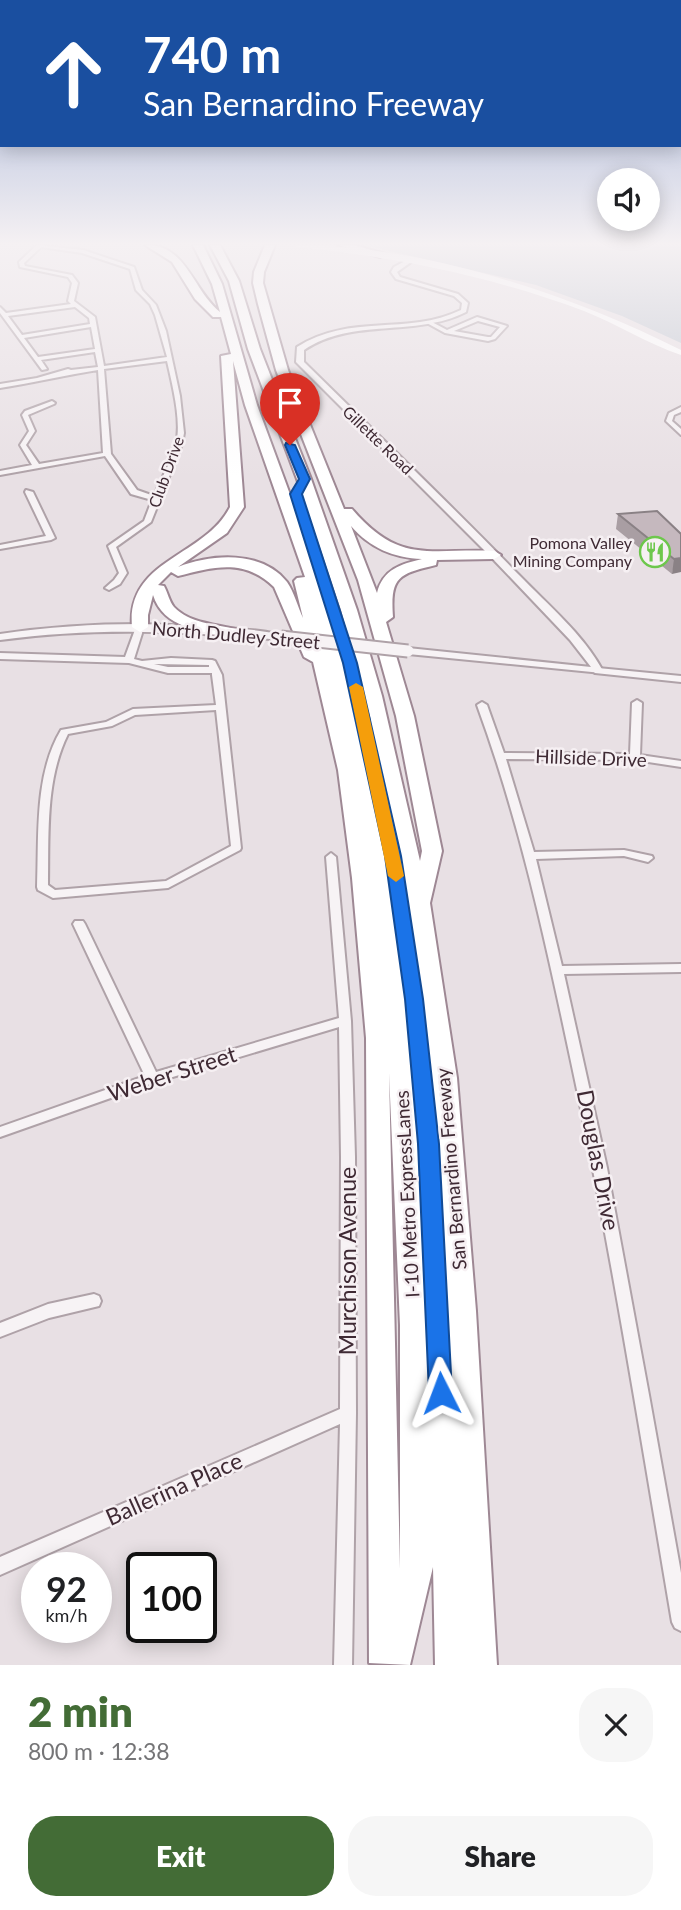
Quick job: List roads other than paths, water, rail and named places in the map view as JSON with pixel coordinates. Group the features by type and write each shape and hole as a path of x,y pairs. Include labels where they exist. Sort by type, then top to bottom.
{"highway":[{"path":"219,323 248,425 304,588 348,771 362,878 377,1038 386,1665"},
{"name":"I-10 Metro ExpressLanes","path":"228,323 251,405 305,551 325,615 352,727 384,905 397,1018 406,1151 414,1325 418,1562 393,1665"},
{"path":"255,323 282,370"},
{"path":"269,323 282,370 366,580 405,716 432,851 420,905"},
{"name":"San Bernardino Freeway","path":"246,324 349,610 374,696 420,905 445,1078 462,1311 480,1665"},
{"path":"227,356 239,496 237,507 228,525 209,543 156,576 150,584 139,619 141,627 149,620 159,589 178,572 204,563 235,563 264,570 281,585 330,696"},
{"name":"I-10 Metro ExpressLanes","path":"304,479 296,494 336,616 367,734 393,856 414,999 428,1144 452,1665"},
{"path":"327,485 360,531 381,545 405,553 434,557 494,555"},
{"path":"390,661 383,594 390,578 407,567 494,555"},
{"path":"159,589 162,603 180,619 229,632"}],"main road":[{"path":"621,323 681,353"}],"street":[{"path":"10,323 44,369"},
{"name":"Club Drive","path":"109,588 122,576 124,568 112,546 147,522 181,438 178,393 158,323"},
{"name":"Gillette Road","path":"423,323 322,336 300,349 300,362 494,555 592,658 598,671"},
{"path":"429,323 447,332 488,339 493,338 504,326 491,323"},
{"path":"447,332 468,323"},
{"path":"20,337 94,325 102,368 107,454 134,492 157,499"},
{"path":"37,359 98,350"},
{"path":"0,386 84,369 168,359"},
{"path":"37,467 23,445 32,431 25,415 52,403"},
{"path":"681,409 671,414 669,421 681,433"},
{"path":"0,473 107,454"},
{"path":"0,547 51,538 29,492"},
{"path":"129,660 141,627"},
{"name":"North Dudley Street","path":"0,637 63,628 141,627 229,632 598,671"},
{"path":"0,656 129,660 176,671 208,671 215,668"},
{"path":"176,671 181,661"},
{"path":"146,663 212,663 215,668 221,707 236,848 168,884 53,894 42,887 52,761 56,743 64,732 109,724 133,712 221,707"},
{"path":"598,671 681,679"},
{"path":"635,757 637,703"},
{"name":"Douglas Drive","path":"482,705 501,756 531,856 596,1140 681,1622"},
{"name":"Hillside Drive","path":"501,756 635,757 681,764"},
{"path":"531,856 624,853 648,858"},
{"name":"Murchison Avenue","path":"331,857 345,1021 348,1413 342,1665"},
{"path":"79,924 153,1077"},
{"path":"558,970 681,968"},
{"name":"Weber Street","path":"0,1132 153,1077 345,1021"},
{"path":"0,1330 48,1311 94,1301"},
{"name":"Ballerina Place","path":"0,1566 348,1413"}],"place":[{"name":"Pomona Valley Mining Company","path":"655,552"}]}
